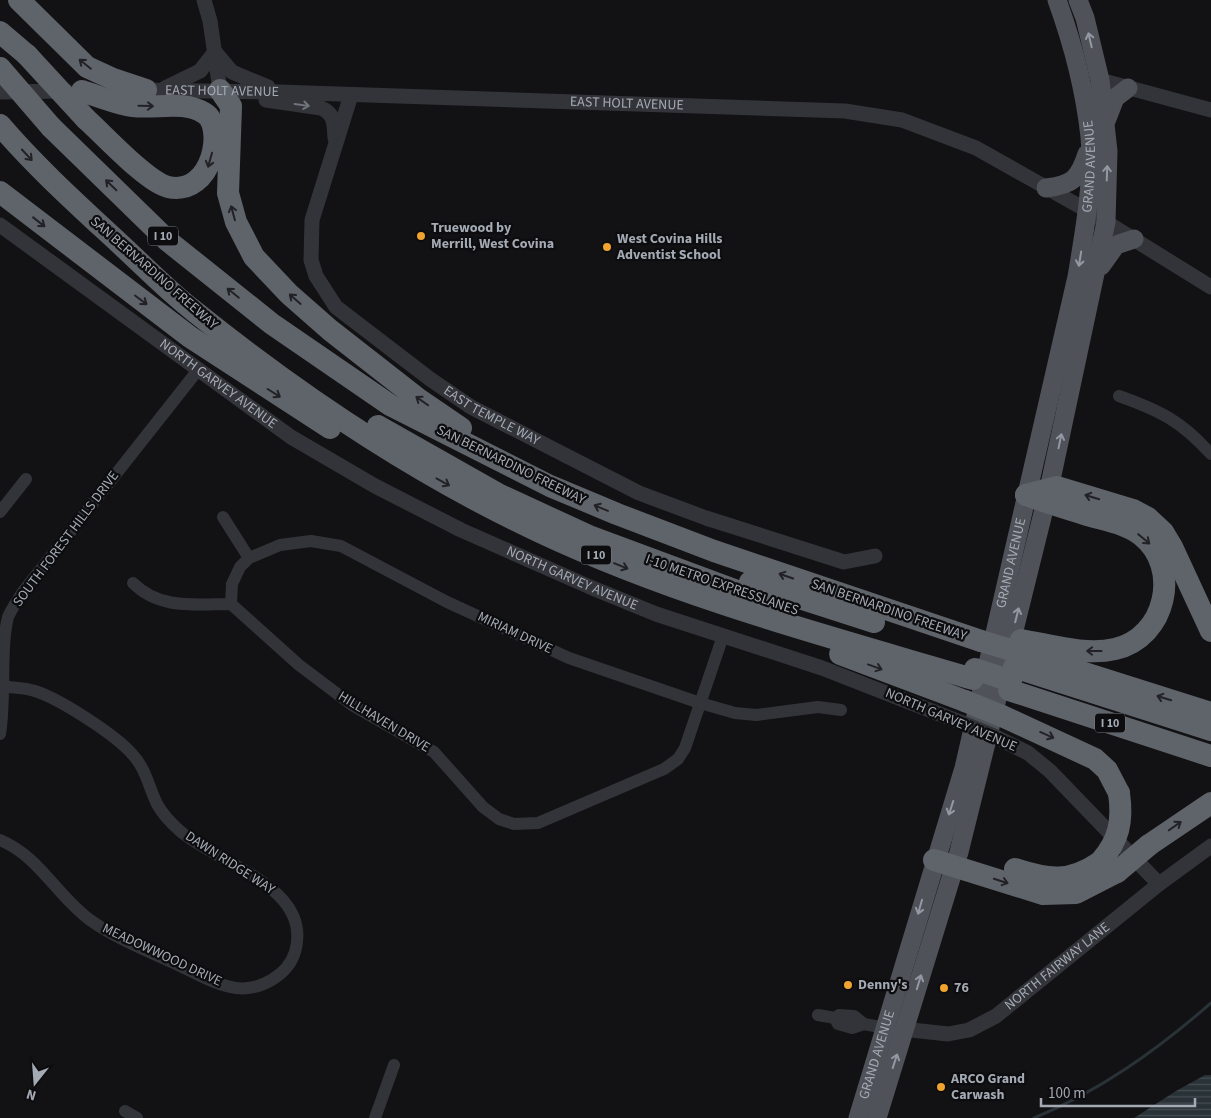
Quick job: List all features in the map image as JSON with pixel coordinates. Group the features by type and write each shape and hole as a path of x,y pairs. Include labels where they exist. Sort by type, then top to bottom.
{"highway":[{"path":"19,0 88,67 113,79 154,90"},
{"path":"0,32 27,55 86,119 128,158 166,186 179,188 195,182 207,170 212,156 213,125 206,113 191,107 132,106 82,90"},
{"name":"SAN BERNARDINO FREEWAY","path":"0,68 52,127 168,240 285,333 390,405 550,486 714,551 948,631 978,655"},
{"path":"229,90 231,106 228,193 236,222 254,257 289,294 330,330 417,398 550,486"},
{"name":"SAN BERNARDINO FREEWAY","path":"2,128 49,179 192,309 262,364 400,458 468,496 541,533 711,600 802,629 978,655 1015,666 1211,713"},
{"path":"0,192 183,332 270,391 351,441 400,458"},
{"name":"I-10 METRO EXPRESSLANES","path":"285,333 300,358 358,398 432,442 568,512 714,570 978,655"},
{"name":"I-10 METRO EXPRESSLANES","path":"262,364 292,369 368,421 434,459 500,495 590,536 785,608 978,655"},
{"path":"1040,495 1057,487 1133,510 1148,518 1163,532 1172,547 1211,631"},
{"path":"1015,666 1088,652 1117,649 1128,645 1143,635 1155,621 1162,606 1165,572 1152,546 1140,534 1124,526 1040,495"},
{"path":"802,629 835,653 962,711 998,726 1095,759 1106,770 1119,793 1121,808 1120,828 1111,849 1109,866"},
{"path":"978,655 1211,730"},
{"path":"1015,666 1211,744"},
{"name":"SAN BERNARDINO FREEWAY","path":"1015,666 1211,756"},
{"path":"947,856 1041,878 1075,876 1109,866 1149,845 1211,803"}],"main road":[{"name":"GRAND AVENUE","path":"1040,495 1088,211 1090,144 1080,75 1068,30 1056,0"},
{"name":"GRAND AVENUE","path":"876,1118 905,1029 947,856 1095,278 1106,222 1108,151 1100,80 1085,18 1078,0"},
{"path":"1105,125 1116,98 1128,88"},
{"path":"1046,188 1059,186 1074,180 1082,169 1090,144"},
{"path":"1095,278 1116,245 1134,239"},
{"name":"GRAND AVENUE","path":"858,1118 885,1028 947,856"}],"street":[{"path":"204,0 215,52 229,90 257,98 321,108 328,111 333,117 335,147"},
{"path":"154,90 200,71 215,52"},
{"path":"215,52 232,72 279,92"},
{"path":"1080,75 1211,110"},
{"name":"EAST HOLT AVENUE","path":"0,92 229,90 845,111 902,120 976,148 1088,211 1211,287"},
{"name":"EAST TEMPLE WAY","path":"351,95 312,220 311,260 316,276 336,307 471,407 639,493 726,526 844,562 875,556"},
{"name":"NORTH GARVEY AVENUE","path":"0,225 291,437 375,486 590,588 656,614 962,711"},
{"name":"SOUTH FOREST HILLS DRIVE","path":"0,734 3,628 8,617 22,593 198,370"},
{"path":"1119,396 1176,421 1191,433 1211,454"},
{"path":"2,505 26,479"},
{"path":"133,582 143,593 160,601 186,604 231,604 232,584 240,567 249,558 223,517"},
{"name":"MIRIAM DRIVE","path":"249,558 280,545 311,541 341,546 446,602 569,658 700,703 735,713 756,715 818,707 841,710"},
{"name":"HILLHAVEN DRIVE","path":"231,604 298,665 352,704 434,752 483,806 499,818 514,824 538,824 664,769 678,759 685,748 723,636"},
{"name":"DAWN RIDGE WAY","path":"2,686 32,690 48,696 110,736 133,755 145,774 158,805 180,831 265,885 289,905 295,919 298,934 296,951 290,964"},
{"name":"NORTH GARVEY AVENUE","path":"998,726 1050,771 1159,884"},
{"name":"MEADOWWOOD DRIVE","path":"0,840 24,853 70,903 90,920 113,935 216,983 237,988 256,986 270,982 290,964"},
{"name":"NORTH FAIRWAY LANE","path":"885,1028 948,1034 969,1030 996,1016 1159,884 1211,846"},
{"path":"818,1015 835,1018 838,1024 852,1028 864,1024 885,1028"},
{"path":"375,1118 394,1065"},
{"path":"125,1111 137,1118"}],"shaded area":[{"path":"1205,1075 1211,1075 1211,1118 1134,1118 1176,1091"}],"waterway":[{"path":"1034,1118 1082,1095 1127,1068 1170,1037 1211,1003"}],"place":[{"name":"Truewood by Merrill, West Covina","path":"421,236"},
{"name":"West Covina Hills Adventist School","path":"607,247"},
{"name":"Denny's","path":"848,985"},
{"name":"76","path":"944,988"},
{"name":"ARCO Grand Carwash","path":"941,1087"}]}
